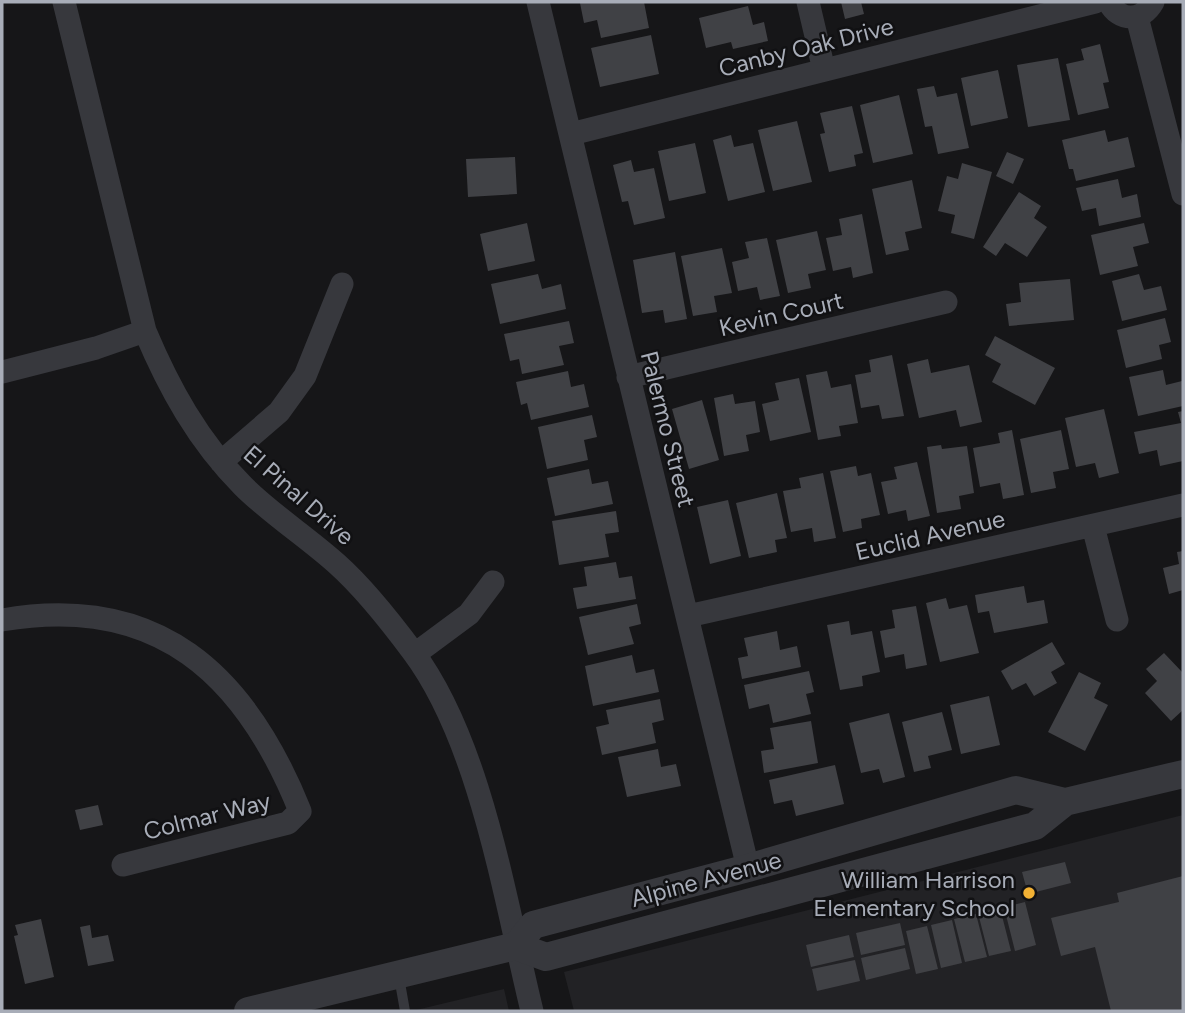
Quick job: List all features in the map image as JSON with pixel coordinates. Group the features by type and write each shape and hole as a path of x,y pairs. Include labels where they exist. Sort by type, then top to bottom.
{"street":[{"name":"El Pinal Drive","path":"64,2 145,331 182,410 221,462 244,487 340,566 415,654 441,701 469,766 489,830 532,1011"},
{"name":"Palermo Street","path":"538,2 748,868"},
{"path":"807,2 824,69"},
{"name":"Canby Oak Drive","path":"571,134 1096,2"},
{"path":"1109,2 1122,16 1145,9 1183,194"},
{"path":"221,462 279,412 305,376 342,284"},
{"name":"Kevin Court","path":"628,377 946,302"},
{"path":"2,372 96,348 145,331"},
{"name":"Euclid Avenue","path":"688,616 1183,505"},
{"path":"1093,526 1117,620"},
{"path":"415,654 469,614 493,582"},
{"name":"Colmar Way","path":"2,620 49,614 85,616 135,627 174,644 204,663 244,706 264,733 300,811 288,823 123,865"},
{"name":"Alpine Avenue","path":"247,1011 516,946 546,957 1035,826 1065,802 1183,774"},
{"name":"Alpine Avenue","path":"516,946 533,925 748,868 1017,790 1065,802"}],"lane":[{"path":"399,974 405,1011"}],"shaded area":[{"name":"William Harrison Elementary School","path":"1183,815 1183,1011 574,1011 564,972"},
{"path":"504,989 509,1011 412,1011"}],"building":[{"path":"644,2 649,28 601,38 597,20 584,23 580,3"},
{"path":"841,2 861,2 864,14 845,19"},
{"path":"748,6 753,25 764,22 768,41 733,49 731,42 706,48 699,18"},
{"path":"651,35 659,74 600,87 591,48"},
{"path":"1100,44 1109,82 1103,83 1109,108 1078,115 1066,64 1084,60 1081,49"},
{"path":"1058,58 1070,120 1028,127 1017,65"},
{"path":"998,70 1008,118 971,126 961,78"},
{"path":"934,86 937,97 957,93 969,148 938,154 932,126 925,127 917,89"},
{"path":"899,95 913,154 873,163 860,105"},
{"path":"852,106 863,153 854,155 856,166 829,172 820,134 825,133 820,113"},
{"path":"797,121 812,182 773,191 758,130"},
{"path":"1105,130 1108,142 1128,137 1135,167 1076,181 1073,169 1069,169 1062,140"},
{"path":"731,135 734,147 753,143 765,192 728,201 713,140"},
{"path":"695,143 706,193 669,201 658,151"},
{"path":"1007,152 1024,159 1013,184 996,176"},
{"path":"515,157 517,194 468,197 466,159"},
{"path":"631,160 634,172 654,168 665,218 634,225 628,201 622,202 613,165"},
{"path":"962,163 992,172 974,239 951,233 955,215 938,211 947,176 958,179"},
{"path":"1118,179 1122,198 1137,194 1141,217 1099,226 1096,208 1082,211 1076,188"},
{"path":"912,180 922,228 905,232 909,250 886,255 872,189"},
{"path":"1019,192 1041,206 1034,218 1047,227 1027,257 1005,243 996,256 983,247"},
{"path":"862,214 873,273 853,278 851,267 833,271 826,238 842,235 839,219"},
{"path":"527,223 535,261 488,271 480,234"},
{"path":"1144,223 1149,243 1133,247 1138,266 1100,275 1091,235"},
{"path":"817,231 826,270 808,274 811,288 788,293 776,240"},
{"path":"767,238 780,296 760,300 757,287 738,291 732,262 749,258 745,242"},
{"path":"722,248 732,293 714,296 717,312 693,316 681,256"},
{"path":"675,252 687,319 665,323 663,310 642,313 633,260"},
{"path":"538,274 542,289 561,284 566,309 500,324 491,284"},
{"path":"1139,274 1144,290 1161,286 1167,310 1122,321 1112,281"},
{"path":"1070,279 1074,320 1009,326 1006,304 1021,302 1019,283"},
{"path":"1165,318 1171,342 1159,345 1162,359 1126,368 1117,330"},
{"path":"569,321 574,343 559,346 564,365 522,374 519,359 510,361 504,334"},
{"path":"995,336 1055,368 1035,405 992,382 1001,364 985,355"},
{"path":"892,355 904,416 882,419 879,405 861,408 855,375 871,372 869,360"},
{"path":"928,359 931,373 969,365 982,422 960,427 956,410 919,418 907,364"},
{"path":"1163,370 1166,385 1182,381 1183,406 1138,416 1129,377"},
{"path":"568,371 571,387 584,384 589,407 531,420 527,403 521,405 516,382"},
{"path":"827,371 831,388 851,384 858,423 839,426 841,436 818,440 806,375"},
{"path":"799,378 811,432 770,441 762,404 779,400 775,383"},
{"path":"733,394 735,404 755,401 760,432 746,435 749,451 724,456 714,398"},
{"path":"702,400 719,460 689,469 672,409"},
{"path":"1104,409 1119,473 1099,478 1095,463 1076,467 1065,418"},
{"path":"1183,411 1183,461 1160,466 1157,450 1139,454 1134,432 1181,423 1178,412"},
{"path":"592,415 597,437 584,440 588,460 547,469 538,427"},
{"path":"1012,430 1024,495 1003,499 1000,483 980,487 973,448 1000,443 998,433"},
{"path":"1061,430 1069,469 1053,472 1056,488 1031,493 1020,439"},
{"path":"941,445 942,449 967,446 974,493 959,496 961,509 937,513 927,447"},
{"path":"917,462 930,516 908,521 906,510 888,514 881,482 897,479 894,467"},
{"path":"856,466 858,476 871,473 880,515 861,519 862,528 843,532 830,471"},
{"path":"589,469 592,484 608,481 613,504 555,516 547,478"},
{"path":"823,473 836,538 814,542 812,528 791,532 783,491 801,488 799,478"},
{"path":"777,493 787,538 775,540 777,552 749,558 736,503"},
{"path":"728,500 741,556 710,564 697,507"},
{"path":"616,511 619,532 605,534 609,557 559,565 552,521"},
{"path":"1183,551 1183,590 1169,594 1163,568 1179,564 1177,552"},
{"path":"616,562 619,578 632,576 636,599 577,609 573,588 587,586 584,567"},
{"path":"1024,586 1027,603 1044,600 1048,623 994,633 989,611 978,613 975,595"},
{"path":"946,598 949,609 967,605 979,653 940,662 926,603"},
{"path":"637,604 641,624 629,627 634,644 588,655 579,617"},
{"path":"916,606 927,665 906,669 904,654 885,658 880,631 895,628 892,610"},
{"path":"849,621 851,635 872,631 880,672 862,676 863,686 840,690 827,625"},
{"path":"777,631 780,650 797,646 801,667 742,679 738,658 748,656 744,638"},
{"path":"1052,642 1065,664 1051,672 1057,683 1034,696 1026,683 1012,690 1001,671"},
{"path":"1164,653 1183,673 1183,710 1171,721 1145,693 1157,681 1146,669"},
{"path":"632,655 636,673 654,669 659,692 593,706 585,666"},
{"path":"809,671 814,692 806,694 811,714 773,723 769,704 749,709 744,685"},
{"path":"1079,672 1101,683 1094,698 1108,705 1085,751 1048,732"},
{"path":"989,696 1000,745 961,754 950,705"},
{"path":"660,699 664,720 652,723 656,743 602,755 596,727 609,724 606,710"},
{"path":"942,712 952,750 928,756 931,768 914,772 902,722"},
{"path":"889,713 905,777 883,783 879,769 861,773 849,723"},
{"path":"811,721 818,763 764,773 761,751 774,749 770,728"},
{"path":"658,749 661,767 676,764 681,786 627,797 618,757"},
{"path":"835,765 844,804 796,816 792,800 774,804 769,780"},
{"path":"98,805 103,825 80,830 75,810"},
{"path":"1065,862 1071,883 1028,894 1022,872"},
{"path":"1183,876 1183,1011 1111,1011 1095,947 1061,956 1051,918 1119,902 1117,893"},
{"path":"1025,902 1036,945 1015,951 1004,907"},
{"path":"1000,908 1011,951 989,956 978,913"},
{"path":"976,914 987,957 965,962 954,919"},
{"path":"41,919 54,977 25,984 14,936 18,935 15,925"},
{"path":"952,920 962,963 941,968 931,925"},
{"path":"900,923 905,945 861,955 856,933"},
{"path":"90,925 92,938 108,935 114,961 88,966 80,927"},
{"path":"927,926 938,969 916,974 906,931"},
{"path":"849,935 854,957 811,967 806,945"},
{"path":"905,948 910,969 866,980 861,958"},
{"path":"855,960 860,981 817,991 812,969"}],"place":[{"name":"William Harrison Elementary School","path":"1029,893"}]}
